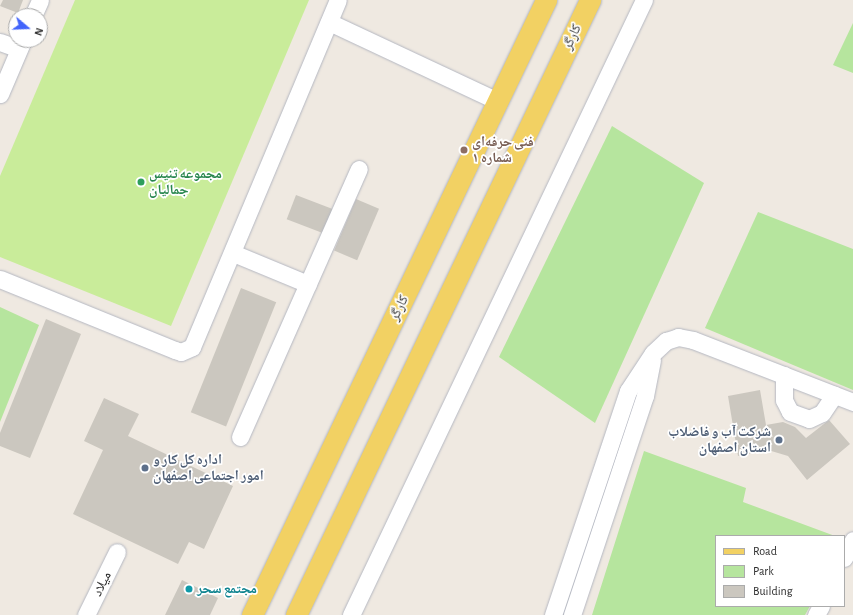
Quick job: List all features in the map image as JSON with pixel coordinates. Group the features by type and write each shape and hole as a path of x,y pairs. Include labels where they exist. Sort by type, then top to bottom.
{"main road":[{"name":"کارگر","path":"252,615 546,0"},
{"name":"کارگر","path":"296,615 590,0"}],"street":[{"path":"0,278 181,352 195,342 338,0"},
{"path":"351,615 644,0"},
{"path":"329,22 498,101"},
{"path":"0,94 20,48"},
{"path":"240,437 359,169"},
{"path":"233,253 308,284"},
{"path":"553,615 628,391 653,353 666,340 673,337 686,337 853,402"},
{"path":"572,615 645,396 653,353"},
{"path":"784,375 784,400 790,412 809,419 822,413 834,394"},
{"path":"845,556 853,540"},
{"name":"میلاد","path":"86,615 117,552"}],"green space":[{"name":"مجموعه تنیس جمالیان","path":"75,0 309,0 171,326 0,257 0,176"},
{"path":"853,23 853,73 833,65"},
{"path":"612,126 704,183 595,423 499,357"},
{"path":"758,212 853,249 853,390 705,328"},
{"path":"0,307 39,325 0,422"},
{"path":"644,451 746,488 743,502 832,535 715,535 715,607 809,607 805,615 592,615"}],"building":[{"path":"3,0 23,0 20,8 8,9 0,6"},
{"path":"296,195 335,210 326,234 287,219"},
{"path":"356,199 379,209 357,260 334,251"},
{"path":"241,288 276,302 226,426 191,412"},
{"path":"46,319 81,334 30,458 0,446 0,433"},
{"path":"760,390 766,425 783,422 795,427 806,438 829,420 850,444 807,480 788,456 768,450 738,456 728,396"},
{"name":"اداره کل کار و امور اجتماعی اصفهان","path":"104,398 139,414 128,436 233,486 204,549 189,542 178,564 73,514 103,450 84,441"},
{"name":"مجتمع سحر","path":"182,580 218,598 210,615 165,615"}],"place":[{"name":"فنی حرفه‌ای شماره ۱","path":"464,150"},
{"name":"مجموعه تنیس جمالیان","path":"141,182"},
{"name":"شرکت آب و فاضلاب استان اصفهان","path":"779,440"},
{"name":"اداره کل کار و امور اجتماعی اصفهان","path":"145,468"},
{"name":"مجتمع سحر","path":"189,589"}]}
